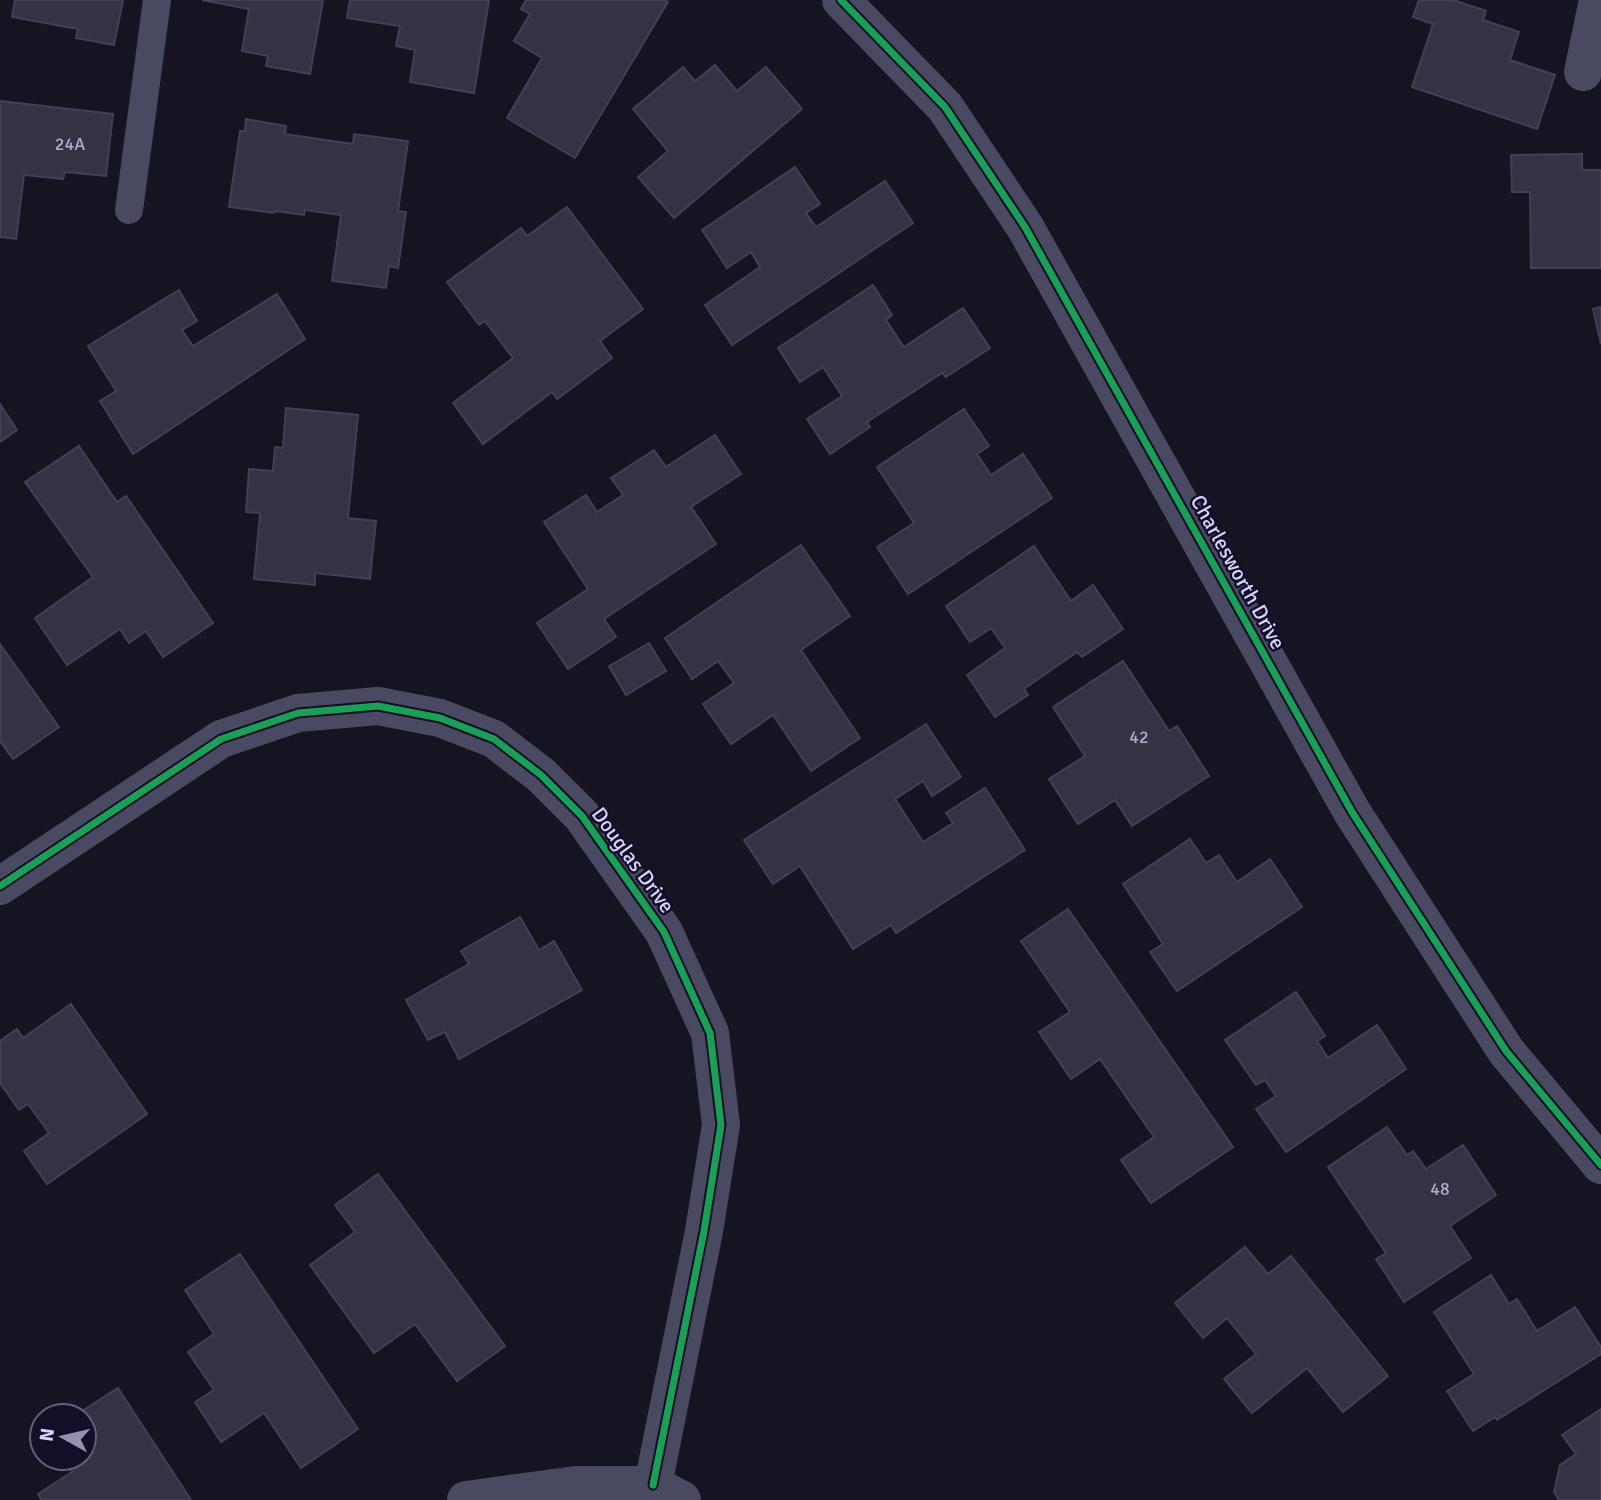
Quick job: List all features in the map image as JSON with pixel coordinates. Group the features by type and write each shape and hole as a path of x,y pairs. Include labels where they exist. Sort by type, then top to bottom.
{"street":[{"name":"Charlesworth Drive","path":"841,0 945,107 1025,227 1352,812 1506,1051 1601,1166"},
{"path":"1583,72 1598,0"},
{"name":"Douglas Drive","path":"0,886 221,739 298,713 378,706 440,719 494,739 541,775 582,816 664,932 710,1033 721,1125 668,1493"},
{"path":"466,1500 576,1485 668,1493"}],"lane":[{"path":"129,210 158,0"}],"building":[{"path":"15,0 123,0 114,45 76,38 78,29 12,17"},
{"path":"202,0 323,0 310,74 266,66 268,56 242,51 249,9"},
{"path":"350,0 489,0 474,93 410,82 415,50 396,46 400,26 347,18"},
{"path":"526,0 668,2 575,158 507,118 542,58 514,41 530,14 521,9"},
{"path":"1419,0 1453,0 1486,11 1483,20 1519,32 1510,60 1555,75 1537,129 1412,87 1433,24 1413,17"},
{"path":"715,65 737,91 766,67 802,109 674,218 638,177 668,151 633,109 683,67 695,81"},
{"path":"0,101 113,114 106,176 65,172 63,179 24,175 16,239 0,237"},
{"path":"246,119 286,126 285,134 353,144 354,134 408,141 398,211 406,212 398,268 389,266 386,288 332,281 341,215 305,210 304,215 274,213 229,207 240,131 245,131"},
{"path":"1582,154 1582,170 1601,170 1601,268 1531,268 1530,192 1512,192 1511,155"},
{"path":"795,167 820,204 806,213 816,227 885,181 913,223 732,345 705,305 760,267 751,252 727,268 702,230"},
{"path":"567,207 643,309 600,341 612,358 557,399 552,392 483,444 453,403 513,358 485,321 479,325 447,282 521,228 527,236"},
{"path":"873,285 892,315 886,320 904,347 963,308 990,348 946,377 942,373 867,422 870,427 830,454 807,419 842,396 823,367 800,382 778,348"},
{"path":"179,290 197,321 182,330 193,346 277,294 305,339 133,454 100,401 116,391 88,346"},
{"path":"1601,307 1601,344 1593,309"},
{"path":"0,404 17,430 0,442"},
{"path":"286,408 358,415 348,518 376,521 370,579 315,573 315,585 254,579 260,513 246,512 249,469 273,471 275,447 283,448"},
{"path":"964,409 989,446 977,454 991,475 1023,454 1052,498 908,594 877,547 914,523 877,467"},
{"path":"715,435 741,474 691,507 716,544 604,619 616,637 568,669 537,623 588,589 544,522 586,495 597,512 623,495 611,478 654,450 666,467"},
{"path":"79,446 117,502 126,496 213,623 163,657 146,631 129,643 120,629 67,665 35,618 93,577 25,482"},
{"path":"801,545 850,616 801,650 860,738 811,771 773,715 731,744 703,704 734,683 718,661 692,679 665,638"},
{"path":"1034,546 1071,601 1093,585 1123,629 1082,657 1077,652 1024,689 1028,695 995,717 967,675 1005,648 991,628 970,642 946,606"},
{"path":"649,643 666,671 626,695 609,666"},
{"path":"0,644 59,727 13,759 0,741"},
{"path":"1123,661 1169,731 1177,726 1209,776 1132,826 1115,800 1078,824 1049,779 1085,756 1053,707"},
{"path":"926,724 961,777 932,796 923,781 895,799 923,842 953,823 946,813 985,788 1025,850 896,933 891,925 853,949 800,866 773,884 744,840"},
{"path":"1190,839 1206,863 1219,855 1237,882 1270,859 1302,907 1177,991 1150,952 1163,944 1123,884"},
{"path":"1068,909 1233,1147 1151,1203 1121,1160 1154,1137 1100,1059 1071,1079 1039,1032 1070,1012 1021,941"},
{"path":"520,917 539,950 554,941 582,990 459,1059 445,1032 428,1040 406,1000 469,964 461,951"},
{"path":"1296,992 1325,1036 1317,1041 1328,1058 1377,1025 1406,1069 1286,1152 1256,1109 1276,1096 1265,1080 1256,1085 1225,1040"},
{"path":"71,1004 147,1114 47,1184 24,1151 49,1133 28,1104 19,1110 0,1083 0,1041 17,1029 23,1038"},
{"path":"1387,1127 1407,1155 1413,1151 1426,1169 1463,1145 1496,1195 1450,1226 1471,1258 1404,1302 1376,1259 1386,1253 1328,1167"},
{"path":"378,1174 505,1346 457,1381 415,1324 374,1353 310,1265 355,1232 335,1205"},
{"path":"1245,1247 1268,1274 1291,1256 1388,1376 1343,1412 1307,1368 1252,1413 1224,1379 1256,1354 1227,1318 1203,1338 1175,1303"},
{"path":"240,1254 358,1429 301,1468 264,1413 221,1442 195,1402 214,1390 188,1352 214,1334 185,1290"},
{"path":"1491,1275 1509,1304 1517,1299 1537,1331 1575,1307 1601,1347 1601,1354 1497,1420 1495,1417 1473,1431 1447,1391 1474,1374 1434,1312"},
{"path":"118,1388 191,1500 42,1500 38,1494 72,1472 98,1472 96,1402"},
{"path":"1601,1409 1601,1500 1559,1500 1554,1492 1560,1465 1576,1454 1562,1435"}],"cycle path":[{"path":"841,0 945,107 1025,227 1352,812 1506,1051 1601,1165"},
{"path":"0,886 221,739 298,713 378,706 440,718 494,739 541,775 582,816 664,932 710,1033 721,1125 704,1231 653,1485"}]}
